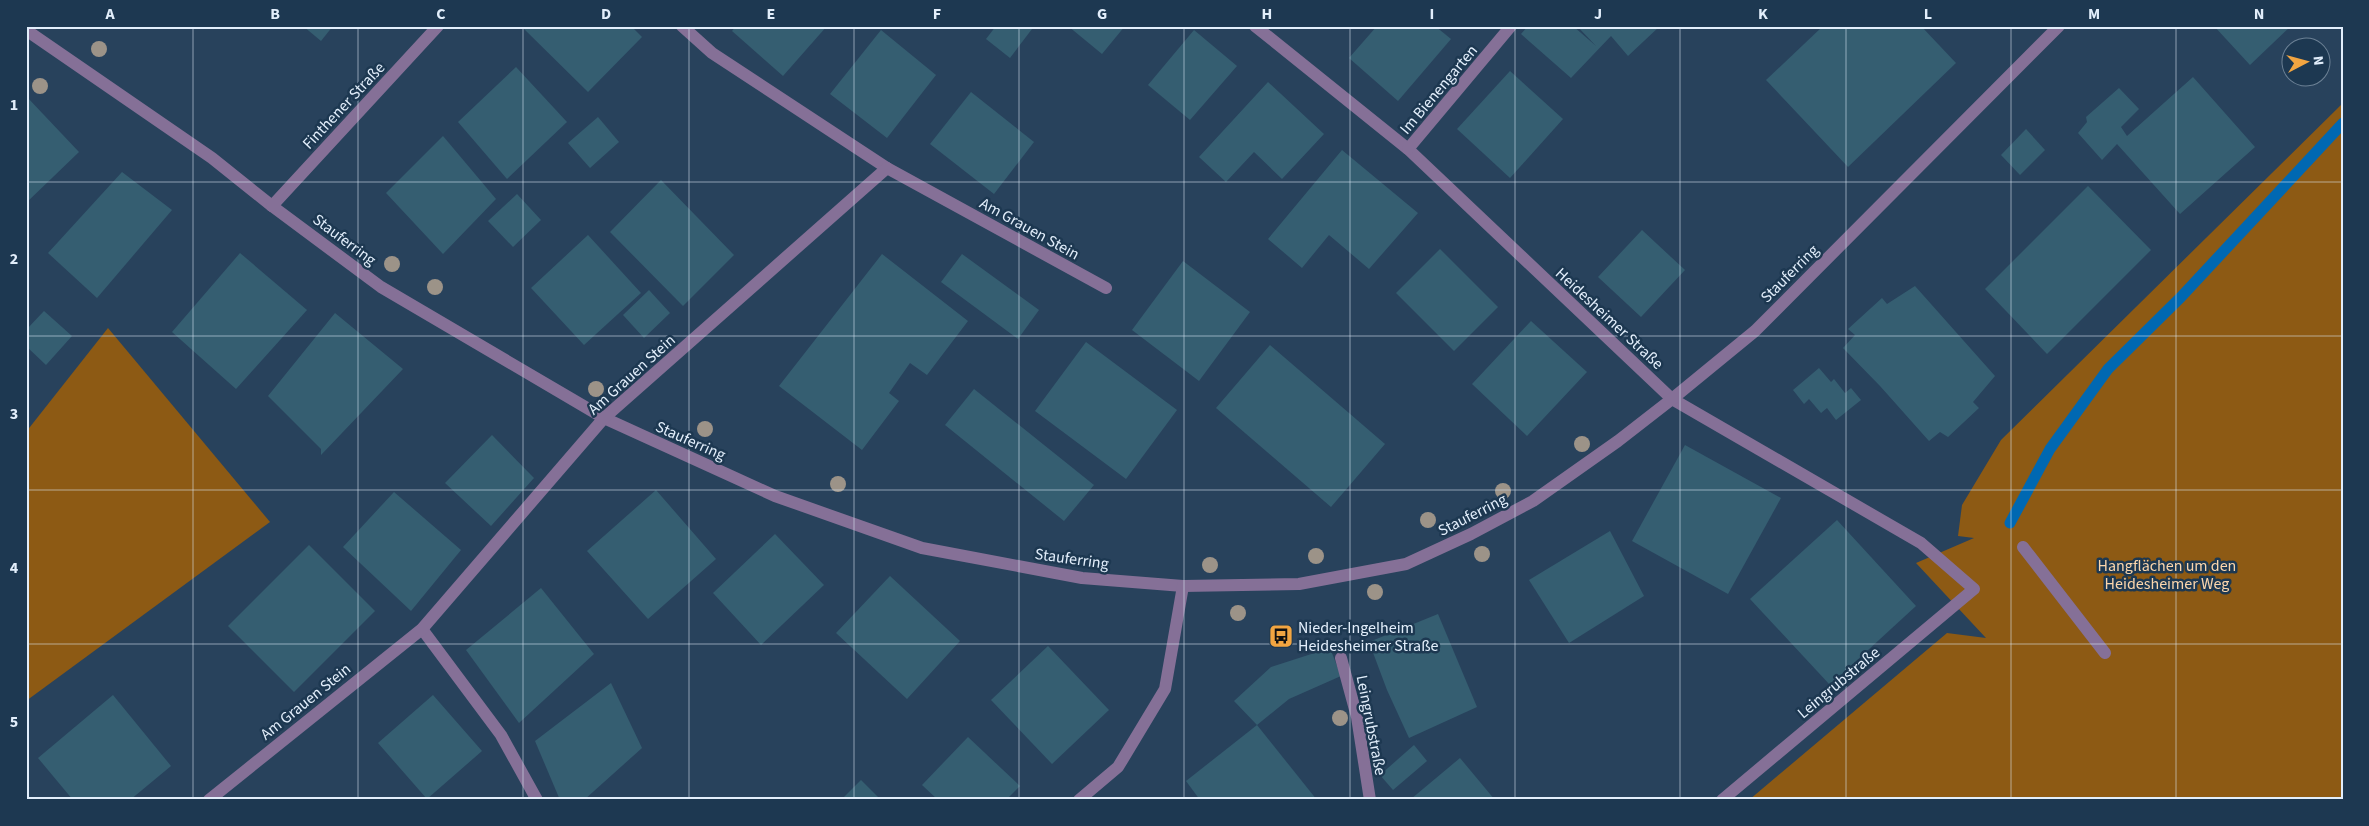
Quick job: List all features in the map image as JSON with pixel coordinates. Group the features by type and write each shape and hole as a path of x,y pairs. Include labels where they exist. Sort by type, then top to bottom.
{"street":[{"name":"Finthener Straße","path":"272,206 438,26"},
{"name":"Am Grauen Stein","path":"682,26 712,53 887,168 1106,288"},
{"name":"Heidesheimer Straße","path":"1255,26 1408,149 1672,399 1922,543 1974,589"},
{"name":"Im Bienengarten","path":"1408,149 1511,26"},
{"name":"Stauferring","path":"26,30 212,158 272,206 381,287 604,418 775,496 922,548 1082,578 1183,586 1299,584 1406,564 1471,534 1533,500 1672,399 1755,330 2059,26"},
{"name":"Am Grauen Stein","path":"209,800 422,629 604,418 887,168"},
{"path":"2023,547 2105,653"},
{"path":"1079,800 1118,767 1165,689 1183,586"},
{"name":"Leingrubstraße","path":"1722,800 1974,589"},
{"path":"422,629 501,735 536,800"},
{"name":"Leingrubstraße","path":"1341,658 1356,717 1370,800"}],"green space":[{"name":"Hangflächen um den Heidesheimer Weg","path":"2343,103 2343,800 1749,800 1947,633 1986,638 1916,563 1974,538 1958,536 1962,505 2001,440"},
{"path":"108,328 270,522 26,701 26,432"}],"building":[{"path":"303,26 333,26 321,41"},
{"path":"521,26 631,26 642,37 588,92"},
{"path":"736,26 827,26 783,76 732,31"},
{"path":"996,26 1028,26 1032,29 1010,58 986,39"},
{"path":"1068,26 1125,26 1102,54"},
{"path":"1377,26 1435,26 1451,39 1398,101 1349,58"},
{"path":"1528,26 1573,26 1596,46 1577,26 1660,26 1628,56 1611,36 1571,78 1521,34"},
{"path":"1823,26 1921,26 1956,63 1848,167 1766,80"},
{"path":"2214,26 2291,26 2250,65"},
{"path":"881,30 936,75 887,138 830,94"},
{"path":"1194,30 1237,66 1190,120 1148,85"},
{"path":"516,67 567,122 507,179 458,122"},
{"path":"1510,71 1563,119 1510,178 1457,129"},
{"path":"2193,77 2255,147 2180,214 2117,144 2102,160 2078,133 2087,122 2086,117 2119,88 2139,109 2121,127 2127,136"},
{"path":"1268,82 1324,134 1282,179 1254,152 1226,182 1199,157"},
{"path":"971,92 1034,142 994,194 930,144"},
{"path":"26,96 79,152 26,203"},
{"path":"598,117 619,142 590,168 568,143"},
{"path":"2026,129 2045,150 2020,175 2001,155"},
{"path":"443,136 496,199 443,254 386,193"},
{"path":"1342,150 1418,213 1369,269 1329,235 1302,268 1268,239"},
{"path":"122,172 172,210 97,298 48,253"},
{"path":"661,180 734,255 683,306 610,232"},
{"path":"2088,186 2151,250 2047,354 1985,289"},
{"path":"517,194 541,220 513,247 488,221"},
{"path":"1642,230 1685,270 1641,317 1598,277"},
{"path":"588,235 641,293 584,345 531,288"},
{"path":"1440,249 1498,307 1454,351 1396,293"},
{"path":"240,253 307,310 236,389 172,332"},
{"path":"882,254 968,321 927,375 910,363 889,393 899,401 862,450 779,386"},
{"path":"962,254 1039,310 1018,339 941,282"},
{"path":"1183,261 1250,312 1199,381 1132,330"},
{"path":"1915,286 1995,376 1973,402 1979,408 1948,437 1940,432 1929,441 1843,348 1855,335 1848,329 1882,298 1887,304"},
{"path":"649,290 670,313 644,338 623,315"},
{"path":"44,311 72,336 46,365 26,346 26,330"},
{"path":"335,313 403,369 321,455 321,449 268,396"},
{"path":"1531,321 1587,372 1527,436 1472,384"},
{"path":"1086,342 1177,410 1126,479 1035,411"},
{"path":"1270,345 1385,444 1331,507 1216,408"},
{"path":"1819,368 1831,382 1834,379 1845,393 1851,388 1861,400 1836,420 1827,408 1821,413 1809,399 1804,404 1793,390"},
{"path":"974,389 1094,485 1064,521 945,425"},
{"path":"492,435 534,478 491,526 445,483"},
{"path":"1685,445 1781,498 1728,594 1632,541"},
{"path":"656,490 716,559 648,619 587,551"},
{"path":"394,492 461,550 411,611 343,547"},
{"path":"1837,520 1916,606 1830,685 1750,599"},
{"path":"1610,531 1644,596 1569,643 1529,580"},
{"path":"775,534 824,585 761,645 713,593"},
{"path":"309,545 375,611 294,692 228,626"},
{"path":"890,576 960,641 907,699 836,633"},
{"path":"541,588 594,654 519,723 466,650"},
{"path":"1438,614 1477,707 1409,738 1387,690 1369,642"},
{"path":"1048,646 1109,710 1052,764 991,700"},
{"path":"1330,648 1341,676 1289,699 1257,725 1234,701 1271,667"},
{"path":"611,683 642,748 584,800 560,800 535,741"},
{"path":"113,695 171,766 130,800 73,800 38,758"},
{"path":"433,695 482,751 427,799 378,743"},
{"path":"1257,725 1317,800 1200,800 1186,781"},
{"path":"968,737 1020,786 1006,800 938,800 922,785"},
{"path":"1414,745 1427,761 1393,790 1380,775"},
{"path":"1460,758 1495,800 1411,799"},
{"path":"861,780 881,800 841,800"}],"waterway":[{"path":"2010,523 2050,449 2108,369 2181,297 2343,123"}],"place":[{"name":"Nieder-Ingelheim Heidesheimer Straße","path":"1281,636"}]}
